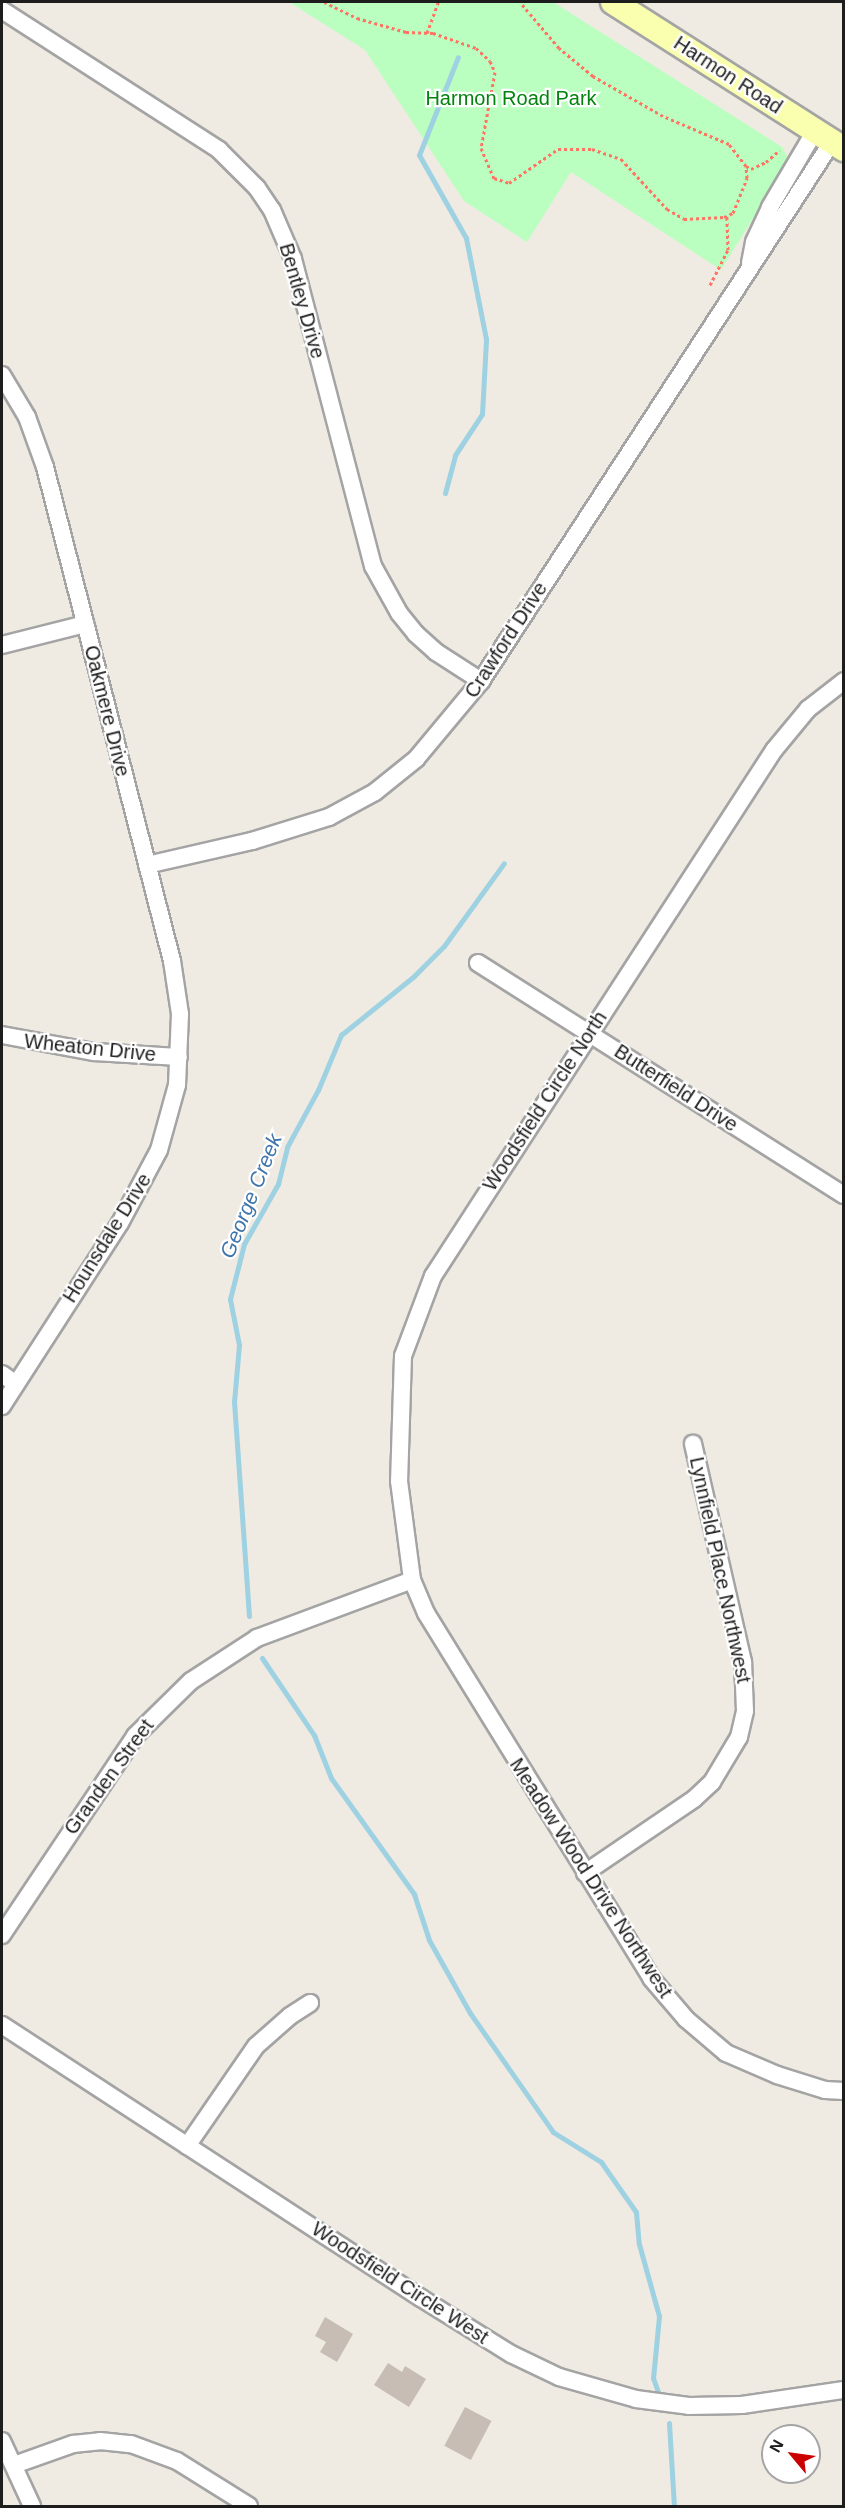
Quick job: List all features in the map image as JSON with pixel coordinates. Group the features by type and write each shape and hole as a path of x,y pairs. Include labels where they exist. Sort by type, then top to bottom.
{"main road":[{"name":"Harmon Road","path":"613,2 830,140"}],"street":[{"name":"Bentley Drive","path":"2,10 219,150 238,167 272,210 293,259 374,566 399,613 416,634 436,652 481,681"},
{"name":"Crawford Drive","path":"147,865 252,842 304,826 352,806 416,759 481,681 749,270 830,140"},
{"name":"Oakmere Drive","path":"2,375 37,441 85,624 176,987 179,1057"},
{"path":"2,645 85,624"},
{"name":"Woodsfield Circle North","path":"412,1580 399,1481 400,1381 409,1332 450,1248 784,735 808,709 843,681"},
{"name":"Butterfield Drive","path":"478,963 590,1032 843,1195"},
{"name":"Wheaton Drive","path":"2,1035 83,1051 179,1057"},
{"name":"Hounsdale Drive","path":"2,1406 143,1184 171,1118 179,1057"},
{"path":"2,1374 16,1384"},
{"name":"Lynnfield Place Northwest","path":"585,1873 694,1799 722,1768 739,1737 745,1711 743,1662 693,1444"},
{"name":"Meadow Wood Drive Northwest","path":"412,1580 445,1649 662,1993 726,2053 786,2078 843,2091"},
{"name":"Granden Street","path":"2,1935 122,1753 152,1717 190,1681 257,1638 412,1580"},
{"path":"187,2146 256,2046 272,2030 310,2003"},
{"name":"Woodsfield Circle West","path":"2,2025 431,2304 511,2354 559,2377 636,2399 689,2406 742,2405 843,2390"},
{"path":"2,2441 32,2506"},
{"path":"14,2465 72,2444 100,2441 131,2444 177,2461 249,2506"}],"path":[{"path":"324,2 357,18 406,32 427,33 476,48 490,61 495,72 481,148 494,178 509,183 558,149 592,149 621,159 667,209 684,219 727,216"},
{"path":"427,33 438,2"},
{"path":"520,2 559,48 593,76 663,116 729,144 751,169 766,162 780,150"},
{"path":"710,285 728,250 727,216 746,187 746,166"}],"green space":[{"name":"Harmon Road Park","path":"289,2 553,2 782,147 789,160 721,270 571,172 527,242 464,201 365,50"}],"building":[{"path":"325,2317 353,2334 337,2362 320,2352 326,2342 315,2336"},
{"path":"388,2363 402,2372 405,2366 426,2379 409,2407 374,2385"},
{"path":"465,2407 491,2421 471,2460 444,2446"}],"waterway":[{"name":"George Creek","path":"445,493 455,455 482,414 486,339 466,238 419,155 458,57"},
{"name":"George Creek","path":"249,1616 234,1402 239,1345 230,1299 244,1244 278,1184 287,1147 318,1090 341,1035 414,976 444,946 504,863"},
{"path":"262,1658 314,1735 331,1778 414,1894 429,1940 470,2013 553,2132 601,2162 636,2212 639,2244 659,2316 653,2378 658,2392"},
{"name":"George Creek","path":"669,2423 674,2506"}]}
